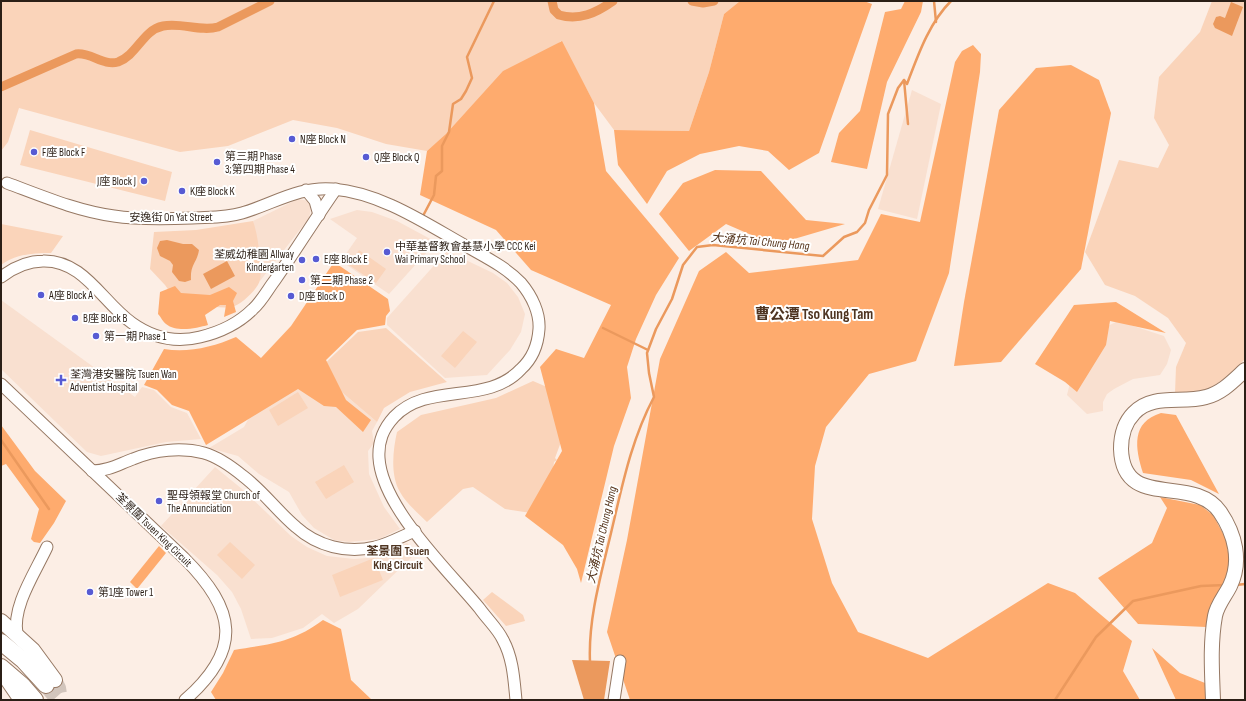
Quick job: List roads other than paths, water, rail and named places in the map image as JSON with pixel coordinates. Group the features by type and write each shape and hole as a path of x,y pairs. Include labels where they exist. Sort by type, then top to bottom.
{"highway":[{"path":"1,642 51,682"},
{"path":"4,674 18,682 35,700"}],"main road":[{"path":"1213,700 1211,644 1216,613 1233,578 1237,565 1233,536 1218,510 1203,498 1192,493 1173,490 1156,490 1136,482 1128,474 1123,463 1121,445 1126,424 1134,413 1143,406 1160,401 1193,400 1211,396 1228,386 1245,370"},
{"path":"1,620 33,650 51,682"},
{"path":"4,674 21,700"}],"street":[{"name":"安逸街 On Yat Street","path":"7,183 74,207 116,217 168,219 224,217 242,213 306,190 336,189"},
{"path":"1,277 20,266 35,261 55,262 66,265 86,278 131,322 143,331 161,338 174,340 194,338 226,329 254,308 336,189 370,198 418,219 500,266 521,283 537,312 539,332 534,350 525,366 514,376 495,387 426,398 411,404 389,423 381,435 379,461 384,480 392,497 415,531 501,636 512,665 516,700"},
{"path":"306,190 315,200 319,215"},
{"name":"荃景圍 Tsuen King Circuit","path":"1,384 197,571 211,589 223,612 226,634 221,657 207,680 185,700"},
{"path":"92,471 100,471 120,465 135,458 157,452 190,450 205,453 236,470 261,492 296,528 328,546 356,549 375,547 415,531"},
{"path":"111,488 114,475 120,465"},
{"path":"17,634 15,624 17,610 47,547"},
{"path":"1,620 17,610"},
{"path":"614,700 620,661"}],"waterway":[{"path":"1,87 76,54 87,55 107,62 118,62 125,59 145,37 156,28 170,25 204,28 218,27 270,1"},
{"path":"424,214 434,195 436,176 442,171 442,146 449,132 453,104 461,99 472,78 467,57 494,1"},
{"path":"552,1 554,10 559,15 566,17 587,15 613,1"},
{"path":"692,1 703,3 714,1"},
{"path":"934,1 936,22"},
{"name":"大涌坑 Tai Chung Hang","path":"590,662 593,613 599,581 619,498 633,447 654,397 647,353 656,329 672,299 683,265 697,247 713,245 823,256 844,237 857,232 865,223 869,210 887,175 888,114 898,88 904,80 907,84 930,29 951,1"},
{"path":"904,80 908,124"},
{"path":"603,328 648,350"},
{"path":"1,440 49,509"},
{"path":"1236,585 1245,584"},
{"path":"1055,700 1096,637 1133,601 1201,586 1225,585"}],"tunnel":[{"path":"55,680 59,688 61,700"},
{"path":"46,685 59,700"}],"place":[{"name":"N座 Block N","path":"292,139"},
{"name":"F座 Block F","path":"34,152"},
{"name":"Q座 Block Q","path":"366,157"},
{"name":"第三期 Phase 3;第四期 Phase 4","path":"217,162"},
{"name":"J座 Block J","path":"144,181"},
{"name":"K座 Block K","path":"182,191"},
{"name":"中華基督教會基慧小學 CCC Kei Wai Primary School","path":"387,252"},
{"name":"E座 Block E","path":"316,259"},
{"name":"荃威幼稚園 Allway Kindergarten","path":"302,260"},
{"name":"第二期 Phase 2","path":"302,280"},
{"name":"A座 Block A","path":"41,295"},
{"name":"D座 Block D","path":"291,296"},
{"name":"B座 Block B","path":"75,318"},
{"name":"第一期 Phase 1","path":"96,336"},
{"name":"荃灣港安醫院 Tsuen Wan Adventist Hospital","path":"61,380"},
{"name":"聖母領報堂 Church of The Annunciation","path":"159,501"},
{"name":"第1座 Tower 1","path":"90,592"}],"district":[{"name":"曹公潭 Tso Kung Tam","path":"814,314"},
{"name":"荃景圍 Tsuen King Circuit","path":"398,558"}]}
